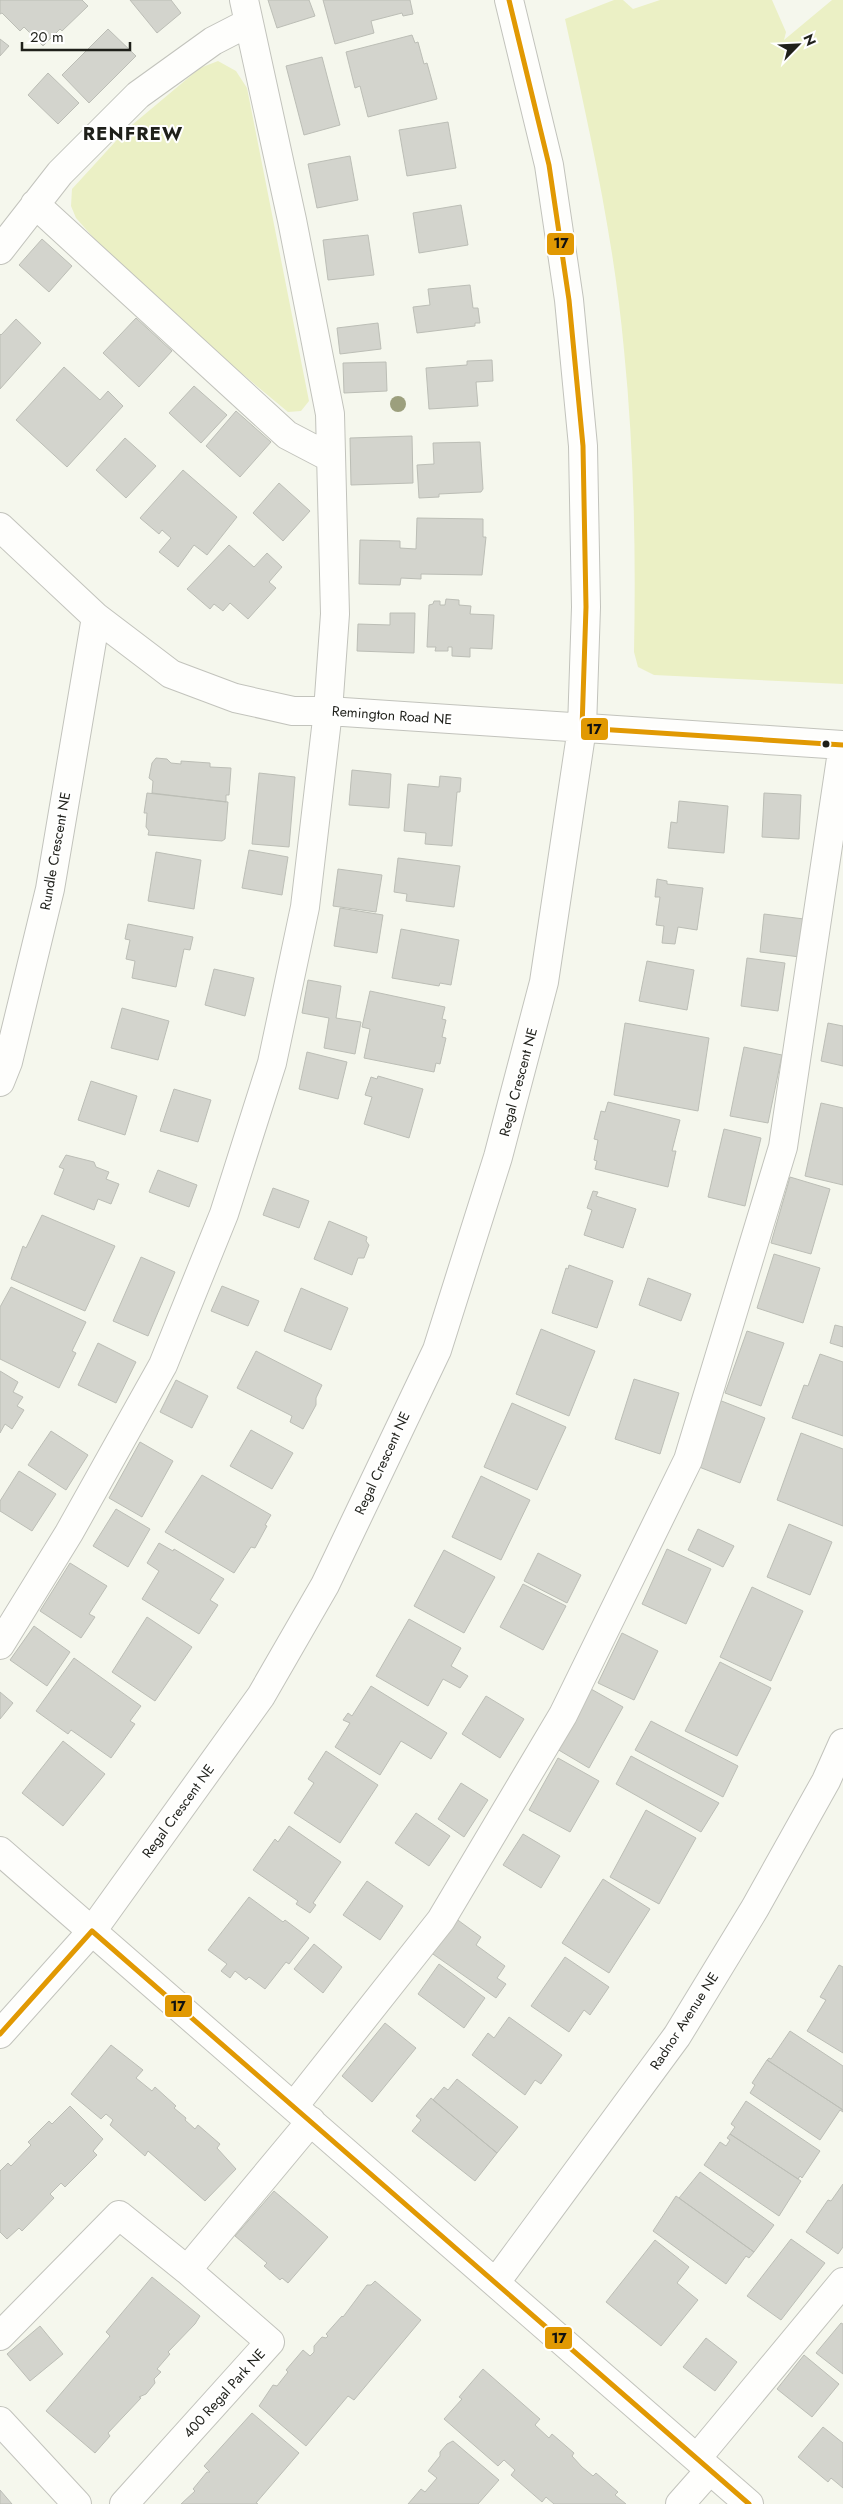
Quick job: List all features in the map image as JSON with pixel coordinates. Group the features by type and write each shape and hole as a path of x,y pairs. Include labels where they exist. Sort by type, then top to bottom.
{"street":[{"name":"Regal Crescent NE","path":"0,2034 92,1931 261,1696 325,1585 437,1350 498,1157 544,982 582,728 586,607 584,446 569,300 549,165 509,0"},
{"path":"0,250 60,173 138,95 213,41 246,11 292,220 330,414 335,614 328,711 305,907 272,1063 224,1214 163,1365 69,1533 0,1645"},
{"path":"36,204 287,435 331,458"},
{"name":"Remington Road NE","path":"0,527 96,617 171,674 235,698 293,711 328,711 843,745"},
{"name":"Rundle Crescent NE","path":"0,1082 8,1062 50,889 96,617"},
{"path":"186,2270 303,2113 441,1920 563,1715 688,1460 783,1147 843,745"},
{"name":"Radnor Avenue NE","path":"496,2282 677,2036 755,1908 826,1781 843,1743"},
{"path":"0,1851 303,2113 749,2504"},
{"name":"400 Regal Park NE","path":"0,2336 119,2215 270,2342 124,2504"},
{"path":"680,2504 703,2464 843,2282"},
{"path":"0,2421 77,2504"}],"green space":[{"path":"614,0 623,0 633,9 660,0 772,0 786,32 784,40 832,0 843,0 843,684 654,675 638,667 634,652 635,576 632,463 620,308 600,183 565,19"},
{"path":"218,61 236,71 247,88 309,401 301,411 288,412 198,337 107,253 76,218 71,206 72,189 126,130 200,68"}],"building":[{"path":"0,0 82,0 88,6 43,46 24,27 20,31 2,13 0,14"},
{"path":"130,0 171,0 181,13 157,33"},
{"path":"268,0 309,0 315,16 277,28"},
{"path":"323,0 410,0 413,14 403,16 402,13 371,21 374,33 335,44"},
{"path":"108,29 136,56 89,103 62,75"},
{"path":"412,35 415,43 418,42 424,64 427,63 437,99 368,117 360,86 355,88 346,52"},
{"path":"0,39 9,46 0,56"},
{"path":"322,57 340,125 304,135 286,66"},
{"path":"48,73 79,103 58,124 28,95"},
{"path":"448,122 456,168 407,176 399,130"},
{"path":"350,156 358,200 317,208 308,164"},
{"path":"461,205 468,245 419,253 413,213"},
{"path":"368,235 374,275 328,280 323,240"},
{"path":"42,239 72,266 49,292 19,265"},
{"path":"470,285 473,308 478,308 480,323 475,323 475,326 417,333 413,307 430,305 428,289"},
{"path":"136,318 172,351 139,387 103,353"},
{"path":"16,319 41,343 0,389 0,334"},
{"path":"378,323 381,349 340,354 337,328"},
{"path":"492,360 493,381 476,382 478,406 429,409 426,368 467,365 467,361"},
{"path":"386,362 387,391 344,393 343,363"},
{"path":"64,367 100,400 108,391 123,406 67,467 16,420"},
{"path":"194,386 227,415 201,443 169,413"},
{"path":"236,411 271,442 240,477 206,446"},
{"path":"412,436 413,483 351,485 350,438"},
{"path":"125,438 156,466 126,498 96,470"},
{"path":"480,442 483,489 481,492 439,494 439,497 419,498 417,465 434,464 433,443"},
{"path":"183,470 237,517 207,555 194,545 178,567 159,552 171,538 162,530 159,534 140,518"},
{"path":"279,483 310,511 283,541 253,513"},
{"path":"417,518 483,519 483,537 486,537 482,575 421,574 421,579 401,578 400,585 359,584 360,540 400,541 400,548 416,549"},
{"path":"229,545 254,567 267,553 282,567 269,582 276,588 248,619 230,603 223,611 214,604 210,609 187,589"},
{"path":"446,599 459,600 459,605 471,606 470,614 494,615 492,649 470,648 470,657 452,656 452,647 448,647 448,651 435,651 436,647 427,647 429,605 433,604 434,601 440,601 440,605 445,605"},
{"path":"390,613 415,613 414,653 357,651 358,624 390,625"},
{"path":"156,758 167,759 171,763 181,764 181,761 210,763 210,767 231,768 229,795 226,795 226,802 152,793 153,781 149,778 152,763"},
{"path":"352,770 391,774 389,808 349,805"},
{"path":"259,773 295,777 289,847 252,844"},
{"path":"440,776 461,778 460,792 457,792 452,846 425,844 426,833 404,831 408,784 439,787"},
{"path":"147,793 228,802 225,839 222,841 148,835 149,831 146,827 147,813 144,813"},
{"path":"764,793 801,795 799,839 762,837"},
{"path":"679,801 728,806 724,853 668,848 671,822 677,823"},
{"path":"249,850 288,857 282,895 242,888"},
{"path":"156,852 201,860 194,909 148,901"},
{"path":"398,858 460,866 454,907 406,901 407,894 394,892"},
{"path":"338,869 382,875 376,912 333,906"},
{"path":"657,879 667,881 667,884 703,888 697,930 678,927 675,944 662,943 664,926 656,925 660,897 655,897"},
{"path":"340,908 383,915 377,953 334,946"},
{"path":"764,914 804,919 800,957 760,952"},
{"path":"128,924 193,937 190,950 184,949 176,987 132,978 135,961 126,959 130,940 125,939"},
{"path":"401,929 459,940 451,985 440,983 439,986 392,978"},
{"path":"747,958 785,963 778,1011 741,1006"},
{"path":"647,961 694,970 687,1010 639,1001"},
{"path":"214,969 254,978 245,1016 205,1005"},
{"path":"308,980 341,986 336,1018 361,1022 355,1054 324,1048 329,1018 302,1013"},
{"path":"370,991 445,1007 442,1019 446,1020 442,1037 446,1038 440,1064 436,1063 434,1072 364,1058 370,1029 362,1027"},
{"path":"122,1008 169,1021 158,1060 111,1048"},
{"path":"625,1023 709,1038 698,1111 614,1095"},
{"path":"828,1023 843,1026 843,1066 821,1061"},
{"path":"744,1047 782,1055 768,1123 730,1116"},
{"path":"307,1052 347,1062 338,1099 299,1089"},
{"path":"378,1076 423,1089 409,1138 364,1124 372,1097 365,1095 371,1077 377,1079"},
{"path":"91,1081 137,1096 125,1135 78,1120"},
{"path":"174,1089 211,1100 198,1142 160,1131"},
{"path":"608,1102 680,1120 672,1151 676,1151 668,1187 595,1169 597,1161 594,1160 598,1140 594,1139 601,1111 605,1112"},
{"path":"821,1103 843,1108 843,1185 805,1176"},
{"path":"724,1129 761,1138 745,1206 708,1197"},
{"path":"66,1155 94,1162 96,1167 109,1172 106,1179 119,1184 111,1204 98,1199 94,1210 54,1194 64,1169 59,1167"},
{"path":"158,1170 197,1185 189,1207 149,1192"},
{"path":"790,1177 830,1189 811,1254 771,1243"},
{"path":"273,1188 309,1201 299,1228 263,1215"},
{"path":"593,1191 598,1192 596,1196 636,1209 623,1248 584,1235 592,1210 587,1208"},
{"path":"42,1215 115,1246 85,1311 11,1279 23,1246 26,1248"},
{"path":"329,1221 367,1237 366,1241 369,1245 364,1258 358,1258 352,1275 314,1259"},
{"path":"774,1254 820,1268 803,1323 757,1308"},
{"path":"141,1257 175,1272 148,1336 113,1321"},
{"path":"569,1265 613,1281 597,1328 552,1313 566,1268 568,1269"},
{"path":"648,1278 691,1294 681,1321 639,1305"},
{"path":"222,1286 259,1301 248,1326 211,1311"},
{"path":"11,1287 86,1322 72,1351 76,1353 59,1388 0,1359 0,1307"},
{"path":"301,1288 348,1308 331,1350 284,1331"},
{"path":"835,1325 843,1327 843,1347 830,1343"},
{"path":"541,1329 595,1351 569,1416 516,1394"},
{"path":"747,1331 784,1343 761,1406 725,1393"},
{"path":"98,1343 136,1362 116,1403 78,1385"},
{"path":"256,1351 322,1385 316,1398 316,1405 303,1429 290,1422 292,1416 237,1388"},
{"path":"820,1354 843,1362 843,1436 792,1418 804,1385 808,1386"},
{"path":"0,1371 18,1382 13,1392 23,1397 17,1406 24,1410 12,1429 5,1424 0,1433"},
{"path":"634,1379 679,1393 660,1454 615,1439"},
{"path":"176,1380 208,1396 192,1428 160,1412"},
{"path":"719,1400 765,1418 740,1483 694,1465"},
{"path":"512,1403 566,1427 537,1490 484,1467"},
{"path":"251,1430 293,1453 272,1489 230,1466"},
{"path":"51,1431 88,1455 66,1490 28,1465"},
{"path":"801,1433 843,1449 843,1526 777,1500"},
{"path":"140,1442 173,1461 142,1517 109,1498"},
{"path":"19,1471 56,1494 32,1531 0,1511 0,1501"},
{"path":"202,1475 271,1515 255,1548 251,1547 234,1573 165,1532"},
{"path":"481,1476 530,1500 501,1560 452,1537"},
{"path":"116,1509 150,1529 128,1567 93,1546"},
{"path":"789,1524 832,1542 810,1595 767,1577"},
{"path":"698,1529 734,1546 723,1567 688,1550"},
{"path":"159,1543 173,1551 174,1549 224,1579 210,1600 218,1605 199,1634 142,1599 159,1571 147,1563"},
{"path":"667,1549 711,1569 686,1624 642,1604"},
{"path":"444,1550 495,1577 464,1633 414,1606"},
{"path":"538,1553 581,1575 567,1603 524,1581"},
{"path":"70,1563 107,1586 89,1614 95,1617 81,1638 40,1611"},
{"path":"523,1584 566,1606 543,1650 500,1627"},
{"path":"752,1587 803,1611 771,1681 720,1657"},
{"path":"147,1617 192,1647 155,1701 112,1672"},
{"path":"409,1619 461,1648 451,1666 468,1676 460,1688 443,1679 428,1706 376,1676"},
{"path":"34,1626 70,1652 47,1686 10,1660"},
{"path":"622,1633 658,1651 634,1700 598,1683"},
{"path":"74,1658 141,1706 130,1721 135,1724 111,1758 71,1730 68,1734 36,1711"},
{"path":"720,1662 771,1688 737,1756 685,1731"},
{"path":"371,1686 447,1733 431,1759 401,1741 380,1775 335,1747 350,1723 343,1720 348,1713 352,1716"},
{"path":"591,1689 623,1707 589,1768 557,1749"},
{"path":"0,1692 13,1703 0,1719"},
{"path":"486,1696 524,1719 500,1758 462,1734"},
{"path":"651,1721 738,1766 723,1797 635,1750"},
{"path":"63,1741 105,1774 63,1826 22,1793"},
{"path":"326,1751 378,1785 340,1843 294,1813 314,1783 308,1779"},
{"path":"631,1756 719,1803 701,1832 616,1784"},
{"path":"558,1758 599,1781 570,1832 529,1810"},
{"path":"461,1783 488,1800 464,1837 438,1819"},
{"path":"646,1810 696,1838 659,1904 610,1877"},
{"path":"416,1813 450,1836 429,1866 395,1843"},
{"path":"289,1826 341,1862 313,1903 316,1905 310,1913 296,1904 298,1901 253,1870 275,1839 278,1842"},
{"path":"523,1834 560,1856 541,1888 503,1865"},
{"path":"603,1879 650,1909 609,1973 562,1943"},
{"path":"367,1881 403,1906 380,1940 343,1915"},
{"path":"249,1897 309,1938 289,1964 286,1962 265,1989 249,1977 246,1980 235,1971 230,1978 221,1971 227,1964 208,1950"},
{"path":"455,1918 481,1937 476,1945 505,1966 497,1978 506,1984 496,1998 430,1952"},
{"path":"314,1944 342,1967 323,1993 294,1969"},
{"path":"565,1957 609,1987 590,2015 584,2010 569,2032 531,2006"},
{"path":"439,1964 485,1998 464,2028 418,1994"},
{"path":"839,1965 843,1967 843,2053 807,2031 826,2000 820,1997"},
{"path":"509,2017 562,2055 541,2084 535,2080 525,2095 472,2055 488,2033 494,2038"},
{"path":"385,2023 416,2048 372,2102 342,2076"},
{"path":"790,2031 843,2066 843,2110 767,2060 771,2059"},
{"path":"111,2045 143,2070 136,2078 152,2091 155,2087 176,2106 174,2108 195,2129 198,2125 220,2144 217,2148 236,2169 205,2201 148,2151 145,2156 110,2125 113,2120 106,2114 101,2119 71,2094"},
{"path":"767,2060 843,2110 843,2112 840,2110 820,2140 750,2093 755,2085 752,2083"},
{"path":"457,2079 518,2127 497,2153 433,2100 444,2087 448,2090"},
{"path":"431,2098 497,2153 475,2181 412,2131 421,2120 416,2116"},
{"path":"746,2101 820,2151 802,2178 800,2176 798,2179 730,2134 735,2127 731,2124"},
{"path":"70,2106 103,2139 93,2151 97,2155 65,2187 61,2183 50,2194 54,2198 22,2231 19,2228 7,2239 0,2232 0,2171 8,2163 11,2166 31,2145 28,2142 49,2121 52,2124"},
{"path":"730,2134 801,2181 779,2216 704,2165 720,2142 726,2146 730,2140 727,2138"},
{"path":"700,2172 774,2225 754,2252 679,2198"},
{"path":"843,2184 843,2247 838,2254 806,2232 828,2200 831,2201"},
{"path":"274,2191 328,2237 288,2283 282,2278 280,2280 264,2266 267,2263 235,2236"},
{"path":"676,2196 754,2252 749,2258 746,2256 726,2284 653,2231"},
{"path":"791,2239 825,2263 781,2320 747,2296"},
{"path":"655,2240 689,2267 677,2283 698,2300 661,2346 606,2302"},
{"path":"152,2277 200,2316 195,2324 168,2352 170,2354 157,2369 161,2372 154,2379 155,2383 146,2394 139,2397 141,2398 108,2433 110,2436 95,2453 46,2411 110,2336 106,2332"},
{"path":"375,2281 421,2320 354,2400 348,2396 306,2446 259,2406 273,2385 277,2386 288,2372 286,2370 303,2350 310,2356 314,2352 314,2346 322,2337 326,2338 328,2336 326,2334 343,2317 367,2285 371,2285"},
{"path":"841,2323 843,2324 843,2374 816,2353"},
{"path":"40,2326 63,2354 30,2381 7,2354"},
{"path":"706,2338 737,2362 715,2391 683,2367"},
{"path":"804,2355 839,2384 812,2417 777,2389"},
{"path":"483,2369 540,2419 535,2425 549,2438 552,2434 574,2453 572,2456 582,2467 593,2476 596,2473 618,2492 615,2495 626,2504 554,2504 546,2497 542,2502 511,2475 515,2470 504,2460 498,2466 444,2419 462,2399 459,2397"},
{"path":"252,2413 299,2453 256,2503 258,2504 181,2504 195,2491 193,2489 207,2472 210,2472 204,2466"},
{"path":"823,2427 843,2443 843,2488 831,2478 828,2482 798,2457"},
{"path":"453,2441 499,2480 478,2504 408,2504 421,2489 425,2492 437,2478 428,2471 440,2456 440,2452 447,2444"},
{"path":"0,2490 12,2504 0,2504"}],"transit line":[{"name":"17","path":"509,0 549,165 569,300 583,446 586,607 582,728 843,745"},
{"name":"17","path":"0,2034 92,1931 749,2504"}],"district":[{"name":"RENFREW","path":"133,133"}]}
